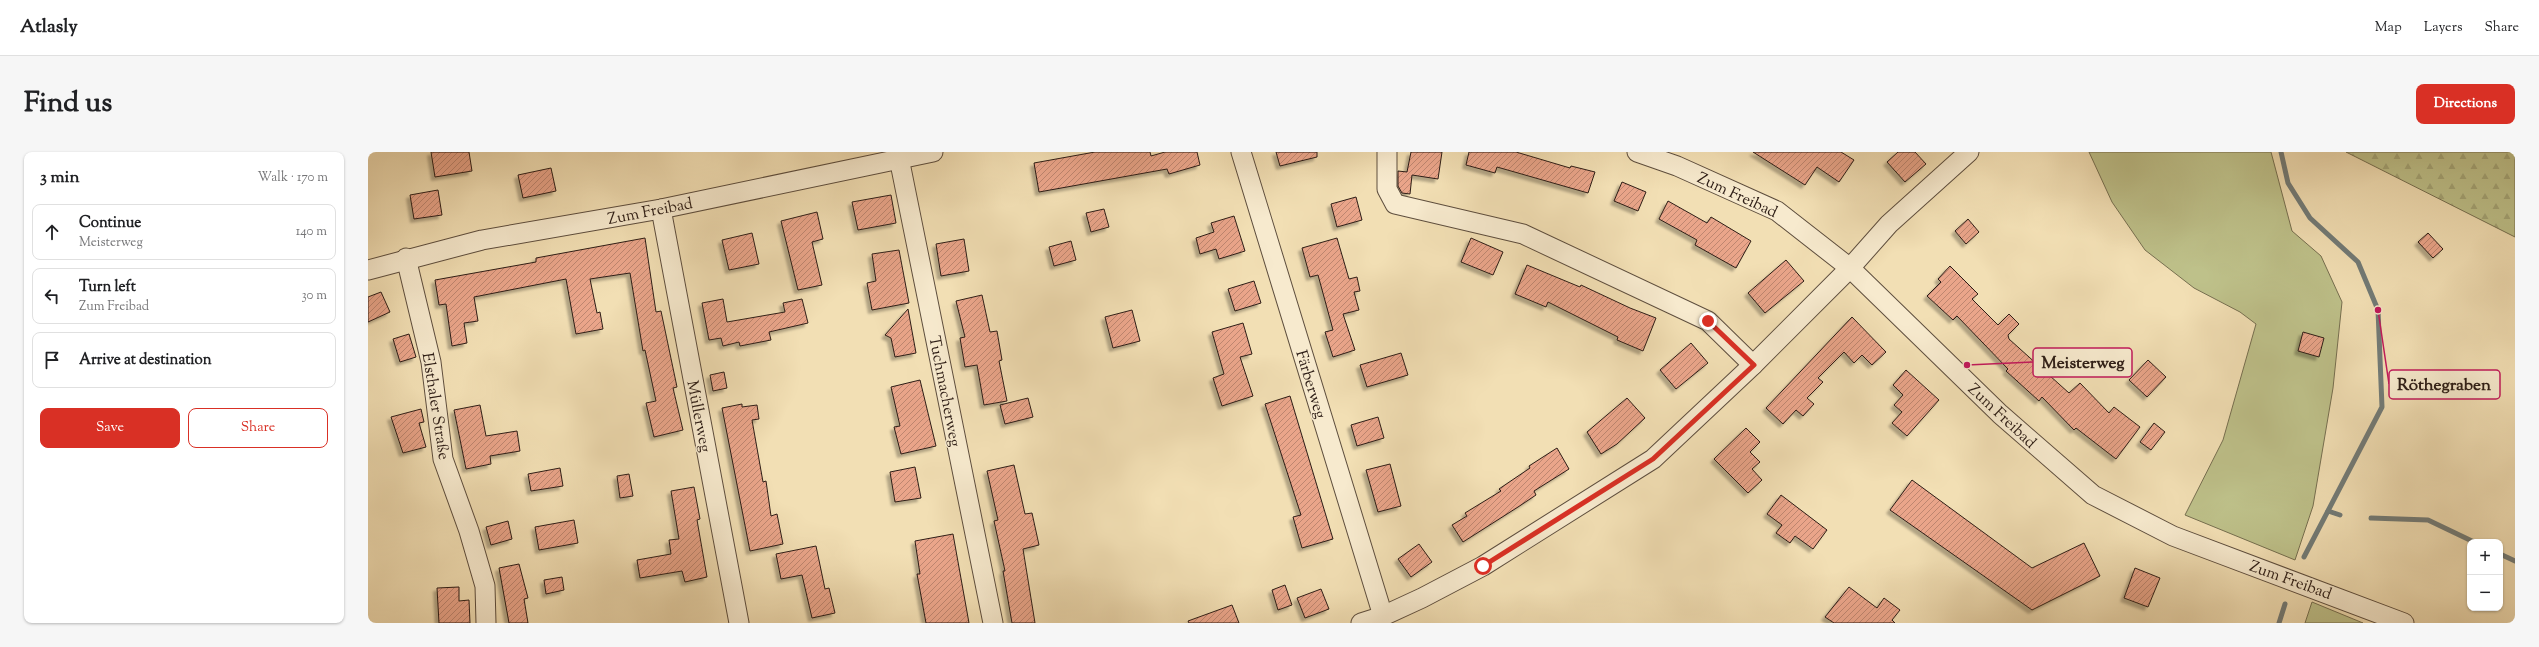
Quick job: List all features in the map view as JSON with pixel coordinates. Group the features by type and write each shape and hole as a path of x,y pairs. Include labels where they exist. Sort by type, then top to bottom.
{"street":[{"name":"Zum Freibad","path":"368,270 406,258 482,240 660,209 933,152"},
{"name":"Färberweg","path":"1241,152 1383,616"},
{"path":"1387,152 1387,189 1396,204 1523,234 1708,321 1754,365"},
{"name":"Zum Freibad","path":"1637,152 1677,166 1777,211 1850,268 2000,414 2093,495 2173,536 2404,623"},
{"path":"1360,623 1383,616 1483,566 1653,459 1754,365 1850,268 1889,224 1969,152"},
{"name":"Tuchmacherweg","path":"899,158 993,623"},
{"name":"Müllerweg","path":"660,209 739,623"},
{"name":"Elsthaler Straße","path":"406,258 431,362 443,458 469,530 485,586 486,623"}],"green space":[{"path":"2089,152 2271,152 2292,231 2321,256 2342,302 2333,388 2313,506 2295,560 2185,515 2223,440 2256,324 2240,312 2194,288 2145,250 2112,202"},
{"path":"2346,152 2515,152 2515,237"},
{"path":"2312,602 2363,623 2305,623"}],"building":[{"path":"431,152 469,152 472,171 435,177"},
{"path":"1095,152 1150,152 1151,156 1165,152 1197,152 1200,165 1169,174 1167,169 1039,192 1034,163"},
{"path":"1276,152 1317,152 1317,157 1280,166"},
{"path":"1411,152 1442,152 1438,179 1412,175 1410,194 1402,193 1398,186 1398,171 1407,172"},
{"path":"1469,152 1516,152 1570,168 1571,166 1595,172 1588,193 1497,167 1495,173 1466,165"},
{"path":"1753,152 1841,152 1854,160 1839,182 1817,167 1805,185"},
{"path":"1898,152 1915,152 1926,164 1905,182 1887,162"},
{"path":"551,168 556,191 523,198 518,175"},
{"path":"1622,182 1646,192 1638,211 1614,201"},
{"path":"438,190 442,215 414,219 410,195"},
{"path":"891,195 896,223 858,230 852,202"},
{"path":"1356,197 1362,220 1337,227 1331,204"},
{"path":"1668,201 1707,223 1711,217 1751,241 1736,268 1695,245 1697,240 1659,219"},
{"path":"1104,209 1109,227 1091,232 1086,213"},
{"path":"817,212 823,239 812,242 822,285 798,290 781,221"},
{"path":"1234,216 1245,251 1219,259 1216,249 1200,254 1196,238 1214,232 1211,223"},
{"path":"1968,219 1979,232 1966,244 1955,231"},
{"path":"752,233 759,264 729,270 722,240"},
{"path":"2428,233 2443,249 2433,258 2418,242"},
{"path":"645,238 656,312 661,311 677,387 673,388 683,430 654,437 646,403 656,401 645,350 643,351 630,273 590,279 597,313 600,312 603,329 576,334 566,279 474,297 478,321 464,323 467,343 452,346 446,304 439,305 435,280 536,262 536,258"},
{"path":"1337,238 1349,279 1357,277 1360,291 1354,292 1359,310 1343,314 1355,350 1333,357 1325,332 1333,330 1318,275 1310,277 1302,248"},
{"path":"1471,238 1503,252 1493,275 1461,262"},
{"path":"964,239 969,271 941,276 936,244"},
{"path":"1071,241 1076,260 1054,266 1049,247"},
{"path":"899,250 909,303 872,310 867,283 876,281 872,254"},
{"path":"1786,260 1804,281 1765,313 1748,293"},
{"path":"1527,265 1580,287 1581,285 1630,308 1656,318 1643,351 1617,340 1618,337 1548,302 1546,307 1515,294"},
{"path":"1950,266 1978,294 1972,299 1998,325 2009,314 2019,324 2008,335 2009,339 2069,393 2080,383 2109,413 2114,407 2140,427 2116,459 2076,428 2074,430 2042,397 2039,401 2006,371 2008,369 1957,316 1953,320 1927,296 1941,282 1938,279"},
{"path":"1254,281 1261,303 1235,311 1228,289"},
{"path":"381,292 390,312 368,322 368,297"},
{"path":"982,295 990,332 997,331 1002,360 999,361 1007,401 984,405 977,365 965,367 960,338 965,337 956,301"},
{"path":"723,299 727,322 785,312 783,303 802,299 808,323 769,332 771,340 740,346 739,342 723,346 721,338 709,340 702,303"},
{"path":"908,309 916,353 895,357 891,338 885,335"},
{"path":"1132,310 1140,341 1113,348 1105,317"},
{"path":"1852,317 1886,352 1872,365 1862,355 1854,363 1844,352 1818,378 1823,382 1807,398 1814,404 1803,416 1796,410 1783,424 1766,408"},
{"path":"1243,323 1252,354 1240,357 1253,396 1222,406 1213,378 1224,374 1212,332"},
{"path":"2303,332 2324,338 2319,357 2298,351"},
{"path":"409,334 416,357 400,362 393,339"},
{"path":"1691,343 1708,363 1676,389 1660,370"},
{"path":"1401,353 1408,375 1367,387 1360,365"},
{"path":"2148,360 2166,377 2147,397 2129,380"},
{"path":"1906,370 1939,400 1907,436 1892,423 1902,412 1894,405 1903,395 1893,385"},
{"path":"724,372 727,388 713,391 710,375"},
{"path":"920,380 936,446 901,454 894,427 900,426 891,387"},
{"path":"1290,396 1333,539 1302,548 1293,517 1301,515 1265,404"},
{"path":"1028,398 1033,417 1005,424 1000,405"},
{"path":"1627,398 1645,418 1617,444 1601,454 1587,432"},
{"path":"742,404 742,407 757,405 759,419 752,420 763,482 766,481 771,516 777,514 783,544 750,551 722,408"},
{"path":"480,405 486,436 517,431 520,451 490,456 491,464 466,469 454,410"},
{"path":"421,409 424,422 419,423 426,447 403,453 391,417"},
{"path":"1378,417 1384,438 1357,446 1351,425"},
{"path":"2154,423 2165,432 2151,450 2140,442"},
{"path":"1746,428 1760,442 1750,452 1760,462 1752,469 1762,480 1748,493 1714,459"},
{"path":"1557,448 1569,469 1534,491 1536,495 1463,542 1452,525 1467,516 1465,513 1501,491 1499,489 1530,468 1529,466"},
{"path":"1390,464 1401,506 1378,512 1366,470"},
{"path":"1014,465 1025,514 1032,513 1039,545 1023,549 1035,623 1012,623 1003,571 1005,571 994,521 998,520 987,471"},
{"path":"915,467 921,498 895,502 890,472"},
{"path":"560,468 563,486 531,491 528,474"},
{"path":"629,474 633,496 620,498 617,476"},
{"path":"1912,480 2032,568 2084,543 2100,576 2032,610 1890,510"},
{"path":"694,487 700,519 697,520 707,577 685,582 682,571 640,578 637,560 671,554 669,540 679,539 671,491"},
{"path":"1781,495 1827,530 1813,549 1795,536 1790,543 1776,533 1782,525 1767,514"},
{"path":"574,520 578,543 539,550 535,527"},
{"path":"508,521 512,539 491,545 486,527"},
{"path":"953,534 969,623 926,623 917,574 920,574 915,541"},
{"path":"1419,544 1432,562 1411,577 1398,559"},
{"path":"816,546 825,589 829,588 835,613 812,618 802,575 781,579 776,554"},
{"path":"519,564 528,598 524,599 528,623 509,623 499,568"},
{"path":"2135,568 2160,578 2148,607 2124,598"},
{"path":"562,577 564,590 546,594 544,580"},
{"path":"1285,585 1292,605 1278,610 1272,590"},
{"path":"459,587 459,601 469,600 470,623 439,623 437,588"},
{"path":"1849,587 1877,608 1884,598 1900,610 1892,620 1895,623 1834,623 1825,617"},
{"path":"1321,589 1329,609 1305,618 1297,598"},
{"path":"1232,605 1239,623 1189,623 1188,621"}],"waterway":[{"path":"2281,152 2288,183 2310,218 2358,262 2378,310 2382,407 2304,557"},
{"path":"2328,511 2340,515"},
{"path":"2371,518 2428,520 2468,539"},
{"path":"2503,555 2515,561"},
{"path":"2279,623 2285,604"}],"place":[{"name":"Röthegraben","path":"2378,310"},
{"name":"Meisterweg","path":"1967,365"}],"route":[{"path":"1483,566 1653,459 1754,365 1708,321"}]}
